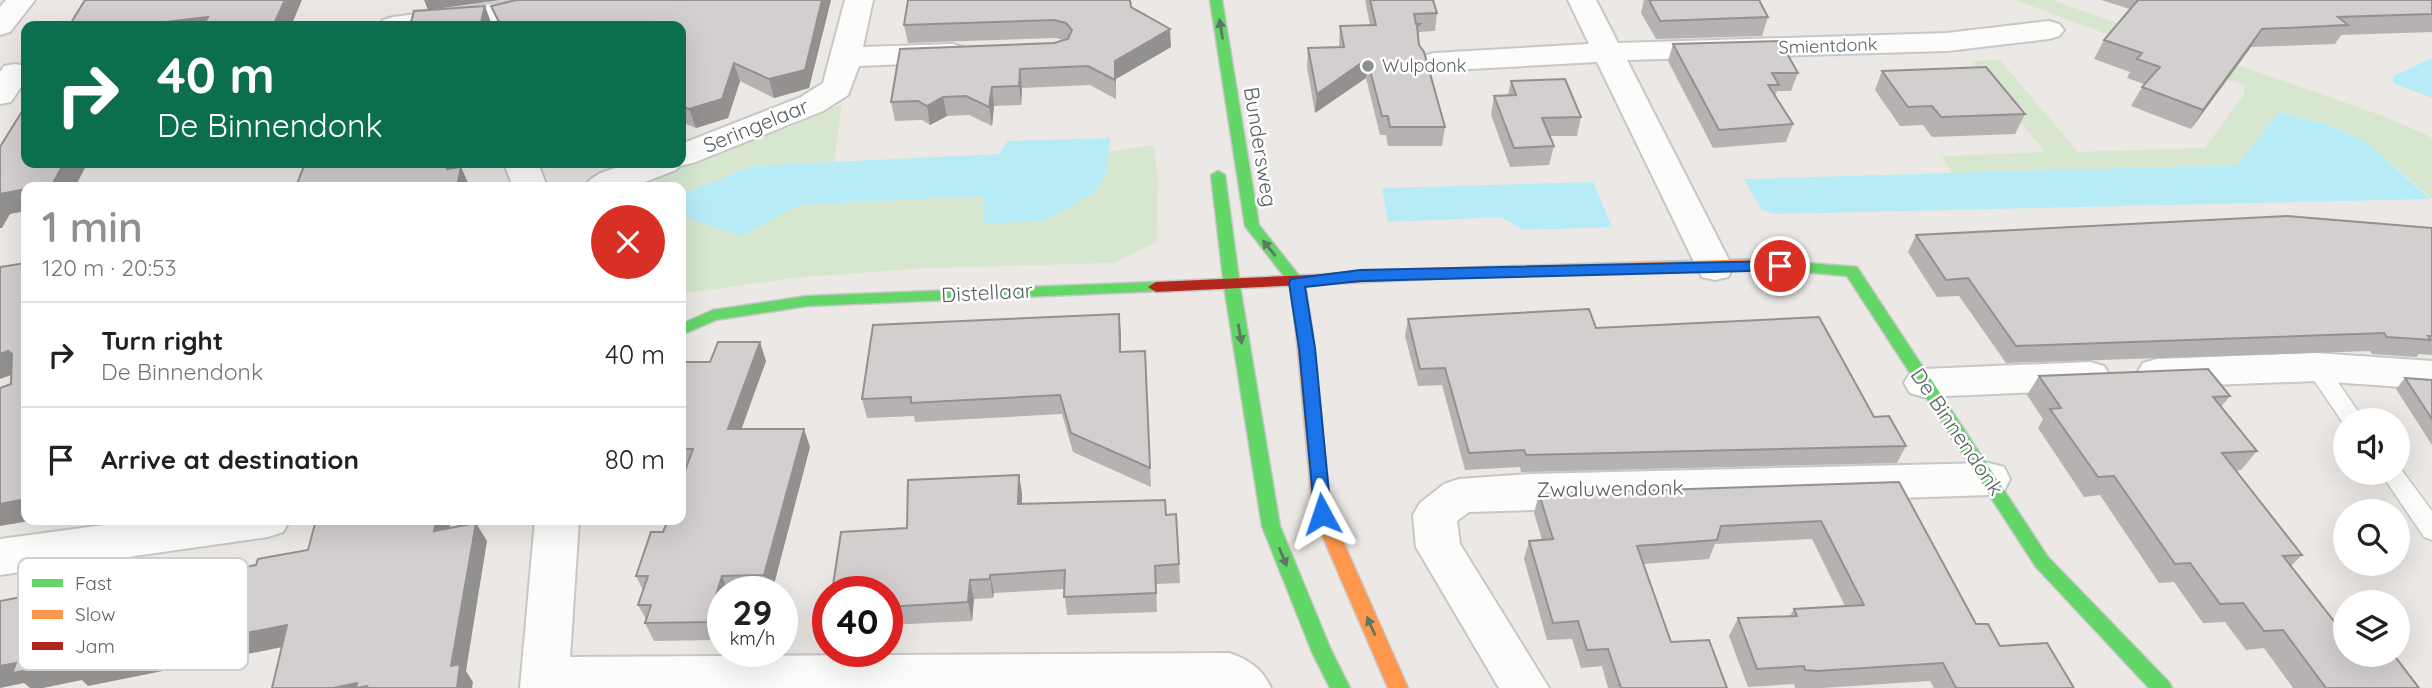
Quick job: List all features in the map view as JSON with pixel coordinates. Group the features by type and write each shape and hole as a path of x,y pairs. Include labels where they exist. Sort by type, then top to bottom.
{"street":[{"path":"0,26 20,0"},
{"path":"472,21 520,18 553,0"},
{"name":"Seringelaar","path":"686,154 813,104 837,88 859,0"},
{"name":"Bundersweg","path":"1216,0 1252,226 1297,283 1307,348 1322,514 1398,688"},
{"path":"1582,0 1715,268"},
{"name":"Smientdonk","path":"1606,52 1947,42 2049,30"},
{"path":"1435,63 1606,52"},
{"path":"846,57 977,53"},
{"path":"1216,163 1232,286 1271,526 1322,652 1340,688"},
{"path":"614,182 651,168"},
{"name":"De Binnendonk","path":"1297,283 1360,275 1715,268 1756,264 1852,271 2042,562 2162,688"},
{"name":"Distellaar","path":"686,328 713,315 807,301 1075,288 1297,283"},
{"path":"1924,383 2316,367 2432,375"},
{"name":"Zwaluwendonk","path":"1525,688 1438,547 1435,515 1459,496 1530,491 1989,480"},
{"path":"0,557 232,525"},
{"path":"557,525 545,683 1229,674 1247,688"}],"lane":[{"path":"2316,367 2345,408"},
{"path":"2400,485 2432,530"}],"green space":[{"path":"2015,0 2052,0 2383,116 2427,135 2432,139 2432,199 2366,141 2325,124 2279,112 2237,165 1953,174 1942,156 2045,152 1971,61 2000,60 2078,152 2205,148 2244,94 2245,86"},
{"path":"842,104 834,162 751,166 686,193 686,182 639,182 675,168 686,168 686,164"},
{"path":"1154,145 1158,181 1157,242 1113,263 927,268 792,278 686,293 686,218 742,235 798,205 983,196 1106,174 1108,152"}],"water":[{"path":"2432,58 2432,98 2393,83 2394,76"},
{"path":"2279,112 2325,124 2366,141 2430,199 1773,214 1762,210 1744,179 2237,165"},
{"path":"1110,138 1106,174 1095,192 1045,221 985,224 982,196 798,205 742,236 686,218 686,193 751,166 999,154 1008,141"},
{"path":"1593,182 1612,227 1523,230 1501,217 1388,222 1382,188"}],"building":[{"path":"85,0 285,0 275,21 206,21 208,17 174,21 72,21"},
{"path":"517,0 822,0 805,70 769,79 734,63 722,99 689,109 686,108 686,21 498,21 491,6"},
{"path":"908,0 1130,0 1131,7 1170,29 1115,61 1115,80 1088,66 1020,69 1019,86 992,87 989,107 966,96 943,97 927,106 918,101 891,102 900,49 1054,43 1068,39 1072,30 1066,23 1054,20 904,25"},
{"path":"1370,0 1433,0 1437,13 1414,14 1416,24 1420,24 1417,26 1419,45 1424,52 1445,127 1390,127 1388,116 1382,116 1367,59 1317,94 1308,48 1344,47 1340,26 1376,25"},
{"path":"1649,0 1759,0 1768,17 1660,21"},
{"path":"2138,0 2432,0 2432,14 2338,17 2348,25 2262,29 2203,110 2142,87 2160,67 2137,59 2142,53 2104,40"},
{"path":"485,6 481,21 411,21 414,11"},
{"path":"1780,41 1798,73 1772,73 1779,85 1768,85 1793,124 1719,130 1673,44"},
{"path":"1986,67 2025,114 1941,117 1932,106 1908,107 1882,71"},
{"path":"1565,79 1581,117 1542,118 1554,146 1514,148 1494,96 1516,95 1511,81"},
{"path":"21,113 21,168 61,168 54,182 21,182 21,190 0,194 0,147"},
{"path":"303,168 461,168 458,182 298,182"},
{"path":"2287,216 2432,228 2432,336 2428,336 2431,340 2387,337 2384,333 2016,346 1968,278 1946,280 1916,235"},
{"path":"21,264 21,500 0,504 0,388 11,384 12,354 8,351 0,354 0,267"},
{"path":"1589,309 1596,328 1819,317 1874,417 1889,416 1906,446 1526,455 1524,450 1469,453 1445,368 1420,369 1408,319"},
{"path":"1119,314 1120,352 1145,351 1150,468 1071,433 1060,395 911,403 911,397 862,399 873,325"},
{"path":"718,342 760,342 728,429 804,429 764,575 707,576 707,622 645,623 651,605 638,605 648,576 636,576 651,532 663,532 666,525 686,525 686,468 693,449 686,449 686,362 710,362"},
{"path":"2208,369 2230,396 2213,397 2257,451 2222,453 2302,555 2283,556 2333,620 2333,667 2403,667 2419,688 2326,688 2283,630 2264,631 2243,603 2220,604 2190,563 2175,564 2114,476 2098,477 2050,409 2061,408 2039,376"},
{"path":"2405,378 2432,380 2432,419"},
{"path":"1019,475 1018,504 1165,500 1166,515 1176,514 1179,564 1155,566 1156,593 1064,597 1065,570 990,575 990,579 970,580 968,602 903,606 903,576 834,576 841,532 907,528 908,480"},
{"path":"1899,482 1976,624 1988,624 2000,646 2047,643 2074,688 1956,688 1943,663 1817,671 1805,670 1804,666 1757,669 1738,618 1797,616 1794,609 1864,605 1821,521 1721,526 1717,540 1637,546 1671,642 1709,640 1727,688 1621,688 1608,649 1587,650 1578,621 1553,623 1529,541 1553,539 1539,494"},
{"path":"315,525 435,525 434,531 476,525 451,666 460,664 457,688 356,688 357,683 333,688 272,688 287,625 248,633 248,566 256,565 258,559 308,550"},
{"path":"18,598 18,670 27,670 12,673 16,663 0,666 0,601"}],"traffic: fast":[{"path":"1216,0 1252,226 1297,283 1304,330"},
{"path":"1218,175 1232,286 1271,526 1322,652 1340,688"},
{"path":"1757,264 1852,271 2042,562 2162,688"},
{"path":"686,328 713,315 807,301 1156,287"}],"traffic: slow":[{"path":"1488,272 1757,264"},
{"path":"1304,330 1322,514 1398,688"}],"traffic: jam":[{"path":"1156,287 1488,272"}],"place":[{"name":"Wulpdonk","path":"1368,66"}],"route":[{"path":"1322,514 1307,348 1297,283 1360,275 1715,268 1756,264 1780,266"}]}
